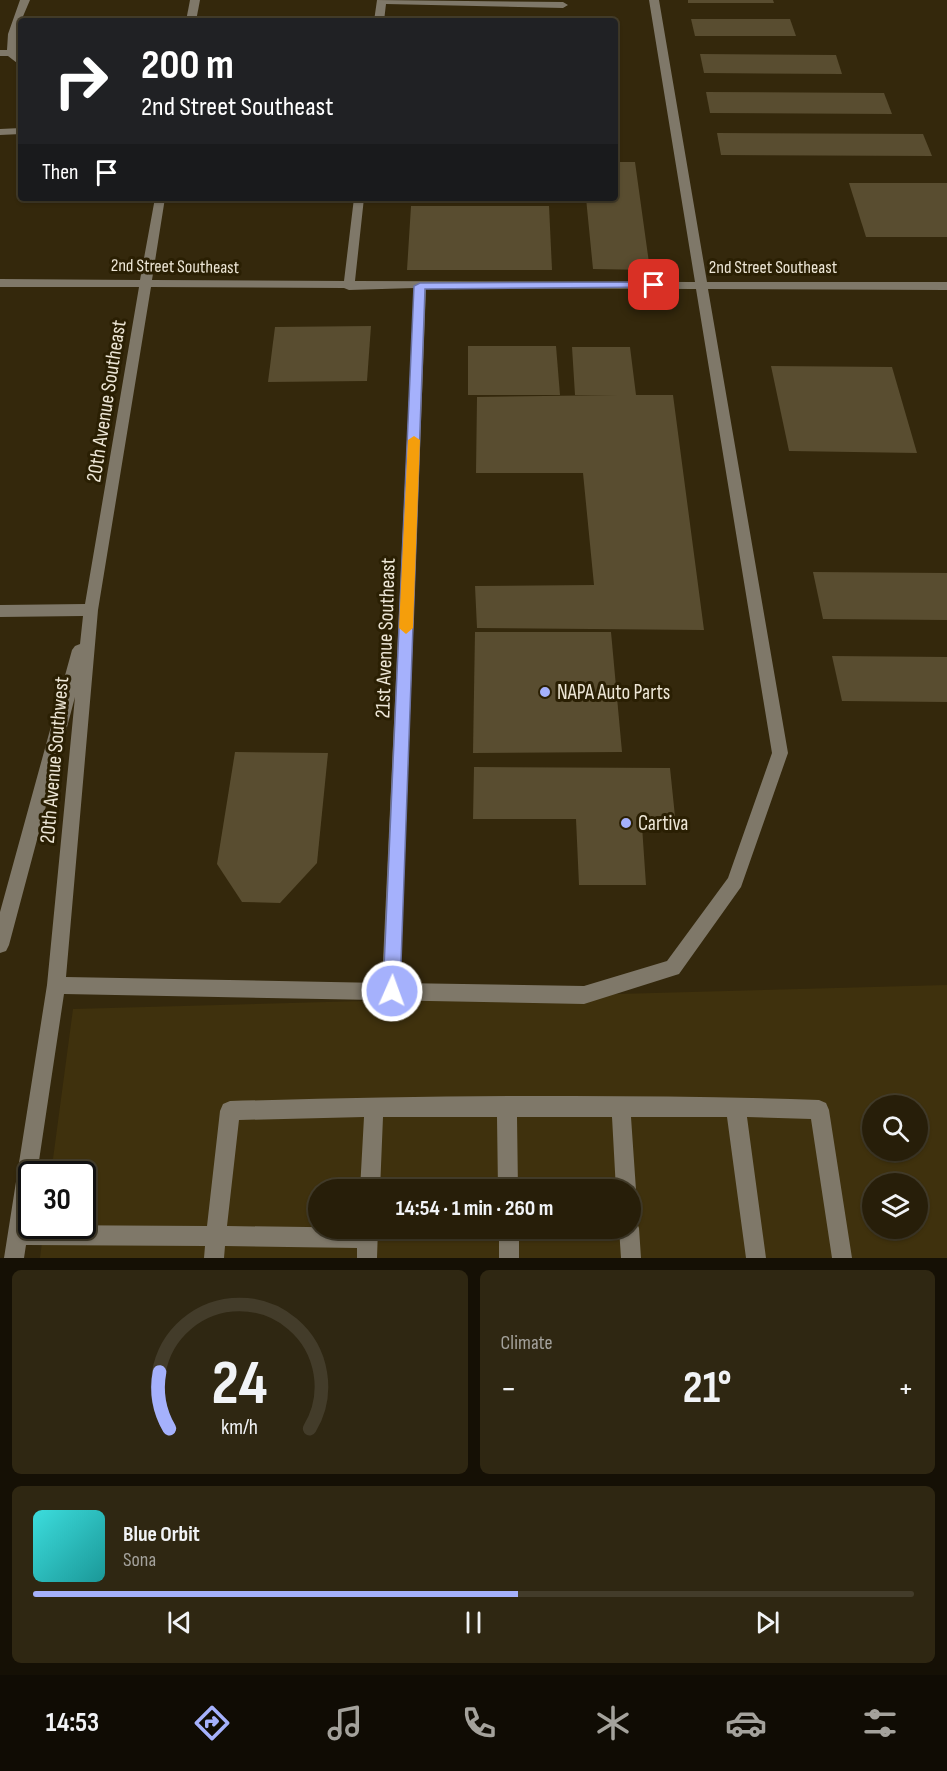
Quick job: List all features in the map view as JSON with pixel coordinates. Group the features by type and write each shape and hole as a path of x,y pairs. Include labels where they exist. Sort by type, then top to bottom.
{"street":[{"path":"18,18 24,0"},
{"path":"192,18 195,0"},
{"path":"56,985 584,995 673,968 735,882 780,753 654,0"},
{"path":"379,18 382,1 563,5"},
{"path":"11,53 13,34 18,19"},
{"path":"0,53 11,53 18,60"},
{"path":"0,146 3,131"},
{"name":"20th Avenue Southeast","path":"91,610 159,201"},
{"path":"349,286 359,201"},
{"name":"2nd Street Southeast","path":"0,283 349,286 947,286"},
{"name":"21st Avenue Southeast","path":"392,991 420,286"},
{"path":"0,610 91,610"},
{"name":"20th Avenue Southwest","path":"0,945 91,610"},
{"name":"20th Avenue Southwest","path":"14,1258 56,985 91,610"},
{"path":"371,1179 374,1107"},
{"path":"214,1258 230,1111 374,1107 736,1107 819,1110 842,1258"},
{"path":"507,1107 508,1179"},
{"path":"621,1107 625,1179"},
{"path":"736,1107 756,1258"},
{"path":"17,1235 216,1236 368,1242"},
{"path":"509,1239 509,1258"},
{"path":"630,1239 631,1258"}],"shaded area":[{"path":"947,985 947,1258 40,1258 42,1239 96,1239 96,1161 53,1161 73,1009"}],"building":[{"path":"688,0 773,0 774,3 688,3"},
{"path":"691,19 790,19 796,36 695,36"},
{"path":"700,54 836,55 842,74 704,73"},
{"path":"706,92 884,93 892,114 710,113"},
{"path":"717,133 923,134 932,156 721,155"},
{"path":"618,162 635,162 650,270 593,269 586,201 618,201"},
{"path":"849,183 947,183 947,237 866,237"},
{"path":"411,206 549,206 552,270 407,270"},
{"path":"371,326 367,381 268,382 275,327"},
{"path":"468,346 556,346 560,395 468,395"},
{"path":"572,347 630,347 636,395 673,395 704,630 477,628 475,586 594,585 583,473 476,473 477,397 617,395 575,395"},
{"path":"771,366 892,367 917,453 789,451"},
{"path":"813,572 947,573 947,620 823,619"},
{"name":"NAPA Auto Parts","path":"475,632 611,632 622,752 473,753"},
{"path":"832,656 947,657 947,702 842,701"},
{"path":"235,752 328,753 317,863 280,903 242,902 217,864"},
{"name":"Cartiva","path":"474,767 670,768 676,826 642,826 646,885 579,885 576,819 473,819"}],"slow traffic":[{"path":"406,628 414,440"}],"place":[{"name":"NAPA Auto Parts","path":"545,692"},
{"name":"Cartiva","path":"626,823"}],"route":[{"path":"392,991 420,286 654,285"}]}
